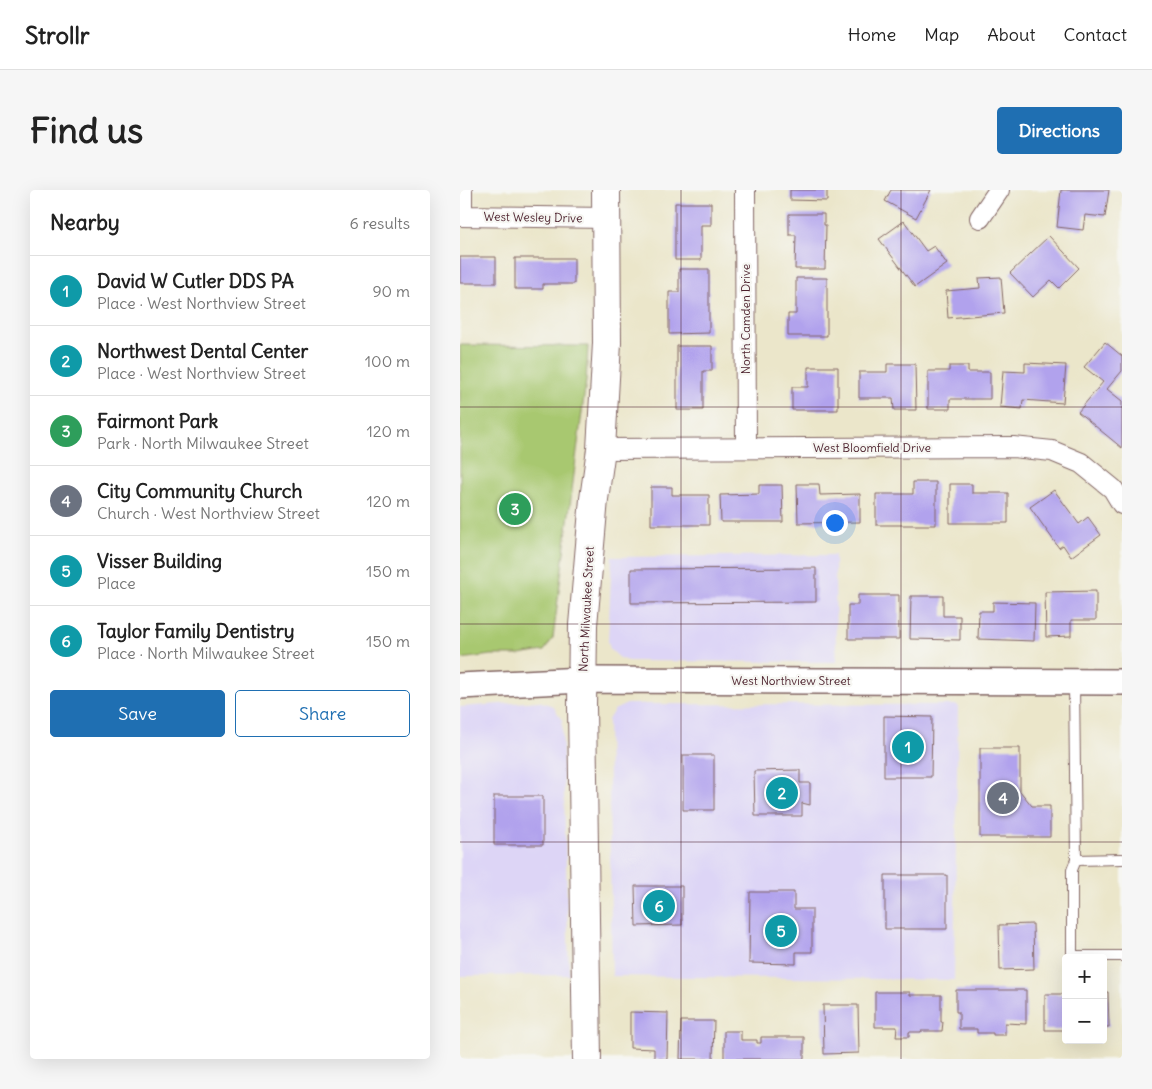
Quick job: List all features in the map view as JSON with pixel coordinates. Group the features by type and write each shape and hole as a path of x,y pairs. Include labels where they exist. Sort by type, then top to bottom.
{"main road":[{"name":"North Milwaukee Street","path":"587,1059 582,680 583,625 594,498 601,448 606,343 606,190"}],"street":[{"path":"461,216 462,190"},
{"name":"North Camden Drive","path":"745,190 746,448"},
{"path":"980,218 999,190"},
{"name":"West Wesley Drive","path":"461,216 606,218"},
{"name":"West Bloomfield Drive","path":"601,448 1013,447 1052,451 1081,463 1113,489 1122,504"},
{"name":"West Northview Street","path":"460,686 582,680 1122,682"}],"lane":[{"path":"1074,682 1076,860 1072,870 1072,956 1122,956"},
{"path":"1076,860 1122,859"}],"shaded area":[{"path":"835,555 836,662 629,661 621,659 610,649 608,641 612,557"},
{"path":"539,701 553,706 562,720 569,975 460,976 460,707"},
{"path":"627,704 958,705 954,980 612,976 608,720 614,710"}],"green space":[{"path":"460,345 588,346 586,381 553,638 544,651 519,655 491,655 460,659"}],"building":[{"path":"790,190 827,190 827,201 790,200"},
{"path":"891,190 931,190 916,218 885,201"},
{"path":"1061,190 1109,190 1105,217 1085,215 1083,230 1057,227"},
{"path":"675,203 711,203 711,225 701,225 701,260 675,260"},
{"path":"789,214 824,214 824,225 826,225 825,269 795,269 796,235 789,235"},
{"path":"904,221 926,251 934,246 947,264 915,287 879,239"},
{"path":"1049,236 1079,268 1059,288 1051,280 1033,297 1010,273"},
{"path":"460,257 496,257 496,283 460,283"},
{"path":"515,258 574,258 574,284 543,284 543,289 515,289"},
{"path":"679,269 709,269 709,333 669,334 669,292 679,292"},
{"path":"1001,277 1004,313 948,318 946,291 980,288 979,278"},
{"path":"796,278 827,278 827,336 788,336 788,314 796,314"},
{"path":"1105,342 1122,356 1122,371 1107,389 1122,401 1122,448 1078,412 1103,382 1084,367"},
{"path":"677,346 712,346 712,371 703,371 703,410 677,410"},
{"path":"1025,363 1066,365 1063,403 1023,400 1022,409 1000,407 1003,371 1025,372"},
{"path":"887,364 915,364 916,410 894,410 893,398 859,398 859,372 887,372"},
{"path":"949,366 968,366 968,372 990,372 990,399 950,399 950,409 928,409 928,371 949,371"},
{"path":"808,367 838,367 838,410 792,410 792,387 808,387"},
{"path":"913,482 936,482 936,525 876,525 876,494 913,494"},
{"path":"797,484 819,484 820,495 860,494 860,522 798,523"},
{"path":"950,484 972,484 972,493 1008,493 1008,523 950,523"},
{"path":"759,485 782,485 783,522 721,522 720,495 759,494"},
{"path":"651,487 672,487 672,495 709,495 709,525 651,525"},
{"path":"1054,490 1079,524 1088,517 1101,535 1071,557 1063,545 1059,548 1030,507"},
{"path":"816,568 816,602 631,603 631,569"},
{"path":"1096,591 1096,620 1071,620 1071,636 1046,637 1045,592"},
{"path":"858,595 899,595 899,639 848,639 848,605 858,605"},
{"path":"911,596 943,596 943,616 960,616 960,640 910,639"},
{"path":"993,602 1035,603 1034,641 978,639 979,611 993,611"},
{"path":"884,716 932,717 931,777 884,777"},
{"path":"980,748 1020,748 1020,791 1032,806 1050,806 1050,837 980,837"},
{"path":"683,755 714,755 714,810 683,810"},
{"path":"800,770 800,783 810,783 810,805 802,803 802,816 755,816 754,771"},
{"path":"494,796 543,796 543,845 494,845"},
{"path":"885,875 947,875 947,929 885,929"},
{"path":"635,886 682,886 682,925 636,926"},
{"path":"750,892 794,892 794,909 812,909 812,952 796,952 796,964 749,963"},
{"path":"1033,924 1034,969 1000,970 999,925"},
{"path":"956,990 1026,990 1026,1024 1005,1023 1005,1035 977,1033 977,1029 959,1029 959,1012 956,1012"},
{"path":"875,992 910,992 910,995 941,995 942,1031 909,1032 909,1037 896,1037 897,1027 875,1027"},
{"path":"1107,992 1108,992 1109,1027 1107,1027"},
{"path":"1045,994 1062,994 1062,1030 1045,1030"},
{"path":"823,1005 858,1005 859,1053 824,1054"},
{"path":"630,1012 668,1013 667,1059 654,1059 654,1049 630,1048"},
{"path":"681,1021 714,1021 713,1059 680,1059"},
{"path":"724,1031 741,1031 741,1040 757,1040 757,1043 761,1043 761,1037 804,1037 804,1059 724,1059"}],"place":[{"name":"Fairmont Park","path":"515,509"},
{"name":"David W Cutler DDS PA","path":"908,747"},
{"name":"Northwest Dental Center","path":"782,793"},
{"name":"City Community Church","path":"1003,798"},
{"name":"Taylor Family Dentistry","path":"659,906"},
{"name":"Visser Building","path":"781,931"}]}
